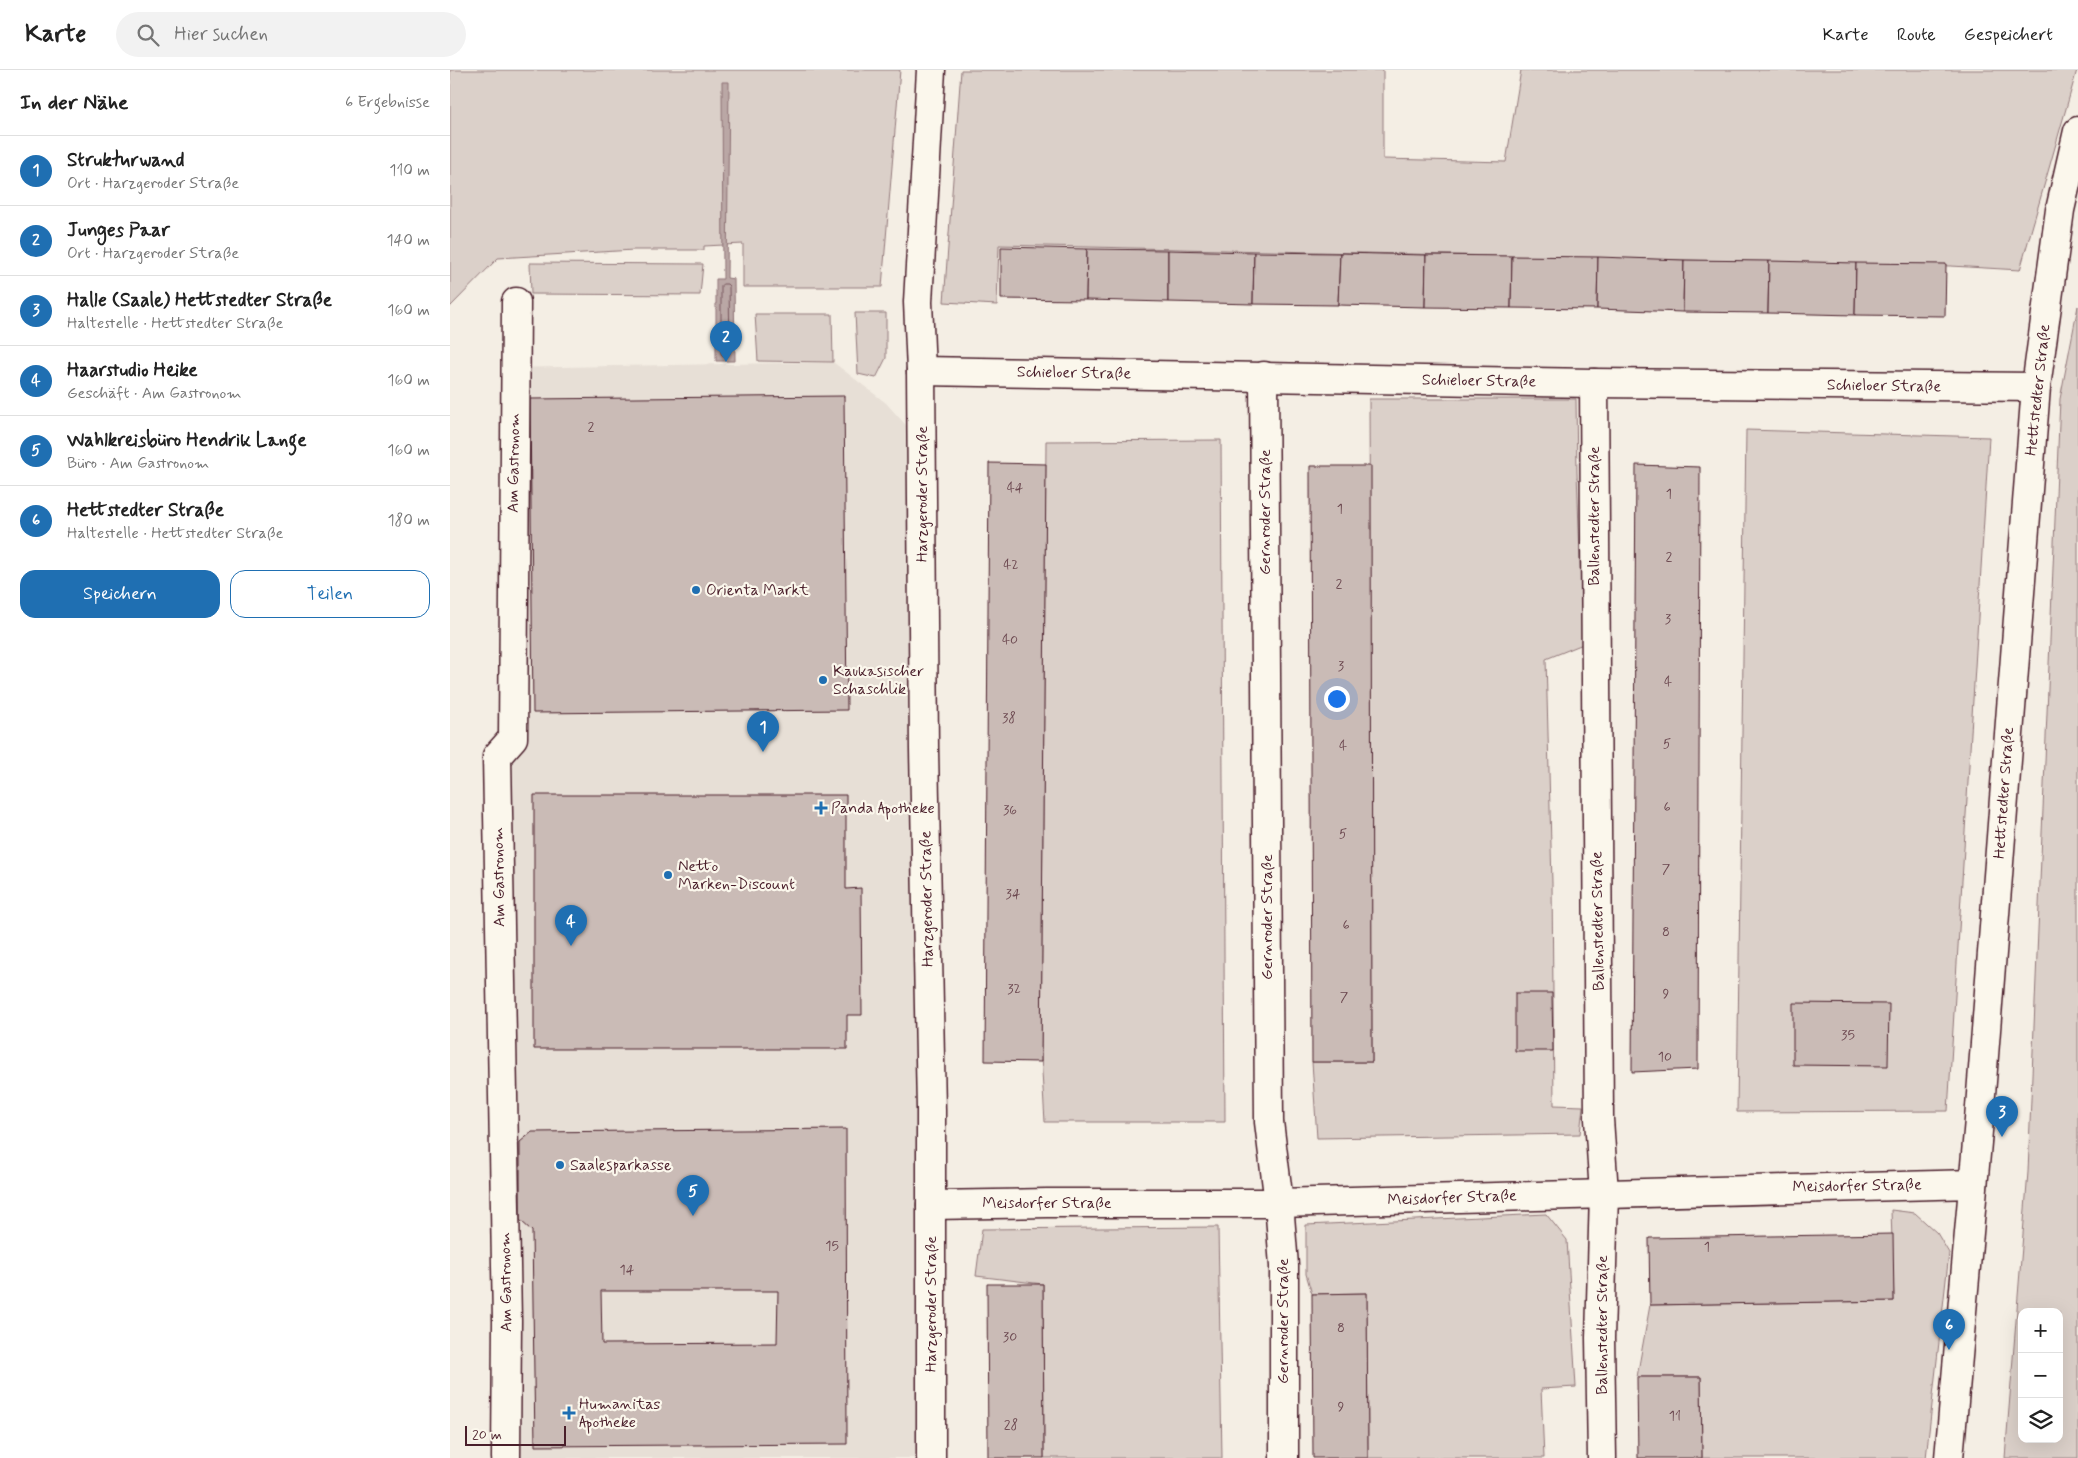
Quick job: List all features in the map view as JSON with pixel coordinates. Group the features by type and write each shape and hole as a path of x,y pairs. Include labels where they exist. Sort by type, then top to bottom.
{"street":[{"name":"Harzgeroder Straße","path":"930,1458 931,1100 924,729 921,371 918,302 931,70"},
{"name":"Hettstedter Straße","path":"1949,1458 2036,387 2060,210 2078,132"},
{"name":"Am Gastronom","path":"506,1458 507,1321 498,756 513,738 516,302"},
{"name":"Schieloer Straße","path":"921,371 1594,383 2036,387"},
{"name":"Gernroder Straße","path":"1264,376 1269,1122 1279,1203 1284,1266 1284,1458"},
{"name":"Ballenstedter Straße","path":"1594,383 1599,1100 1604,1193 1600,1338 1602,1458"},
{"name":"Meisdorfer Straße","path":"931,1205 1047,1202 1279,1203 1972,1184"}],"shaded area":[{"path":"450,70 900,70 882,287 743,287 743,244 704,246 704,250 634,250 498,258 450,307"},
{"path":"961,70 1383,70 1383,159 1506,162 1521,70 2077,70 2020,270 1951,266 999,245 997,305 944,302"},
{"path":"530,263 703,264 700,295 531,294"},
{"path":"2078,306 2078,1458 2005,1458 2028,1172 2060,399"},
{"path":"855,313 886,313 886,358 876,378 858,374"},
{"path":"755,314 832,314 833,362 758,361"},
{"path":"833,362 886,403 922,443 927,1458 506,1458 497,756 504,368"},
{"path":"1369,399 1576,399 1583,644 1546,659 1552,883 1554,1105 1583,1106 1580,1134 1317,1138 1312,1062 1372,1062"},
{"path":"1746,430 1989,437 1948,1111 1737,1112"},
{"path":"1221,440 1225,1122 1045,1122 1041,1056 1046,441"},
{"path":"1891,1210 1915,1213 1937,1233 1949,1253 1926,1458 1702,1458 1701,1377 1637,1377 1650,1305 1894,1301"},
{"path":"1546,1214 1567,1240 1576,1387 1541,1389 1544,1458 1368,1458 1367,1293 1312,1294 1306,1274 1306,1225"},
{"path":"1218,1227 1222,1458 1044,1458 1043,1284 976,1276 982,1229"}],"water":[{"path":"722,82 729,82 727,278 734,279 735,361 716,361 716,279 723,279"}],"building":[{"path":"1001,247 1087,249 1086,300 1001,299"},
{"path":"1087,249 1168,250 1168,302 1086,300"},
{"path":"1168,250 1254,252 1253,304 1168,302"},
{"path":"1254,252 1340,253 1338,305 1253,304"},
{"path":"1340,253 1426,255 1425,307 1338,305"},
{"path":"1426,255 1512,256 1511,308 1425,307"},
{"path":"1512,256 1598,257 1597,309 1511,308"},
{"path":"1598,257 1684,260 1683,312 1597,309"},
{"path":"1684,260 1769,261 1768,313 1683,312"},
{"path":"1769,261 1856,263 1855,315 1768,313"},
{"path":"1856,263 1946,264 1945,316 1855,315"},
{"path":"844,396 847,710 533,713 530,399"},
{"path":"989,463 1046,464 1041,1062 985,1061"},
{"path":"1636,465 1700,467 1698,1069 1632,1072"},
{"path":"1310,466 1371,466 1372,1062 1312,1062"},
{"path":"534,795 846,795 846,889 861,888 862,1015 847,1015 847,1049 534,1049"},
{"path":"1515,993 1552,993 1553,1051 1515,1051"},
{"path":"1793,1003 1889,1004 1888,1066 1793,1065"},
{"path":"846,1129 847,1444 535,1446 532,1231 520,1220 520,1142 532,1132","holes":["601,1291 778,1291 777,1343 602,1344"]},
{"path":"1893,1234 1894,1301 1650,1305 1649,1238"},
{"path":"987,1284 1043,1284 1044,1458 988,1458"},
{"path":"1367,1293 1368,1458 1313,1458 1312,1294"},
{"path":"1637,1377 1701,1377 1702,1458 1638,1458"}],"place":[{"name":"Junges Paar","path":"726,362"},
{"name":"Orienta Markt","path":"696,590"},
{"name":"Kaukasischer Schaschlik","path":"823,680"},
{"name":"Strukturwand","path":"763,752"},
{"name":"Panda Apotheke","path":"821,808"},
{"name":"Netto Marken-Discount","path":"668,875"},
{"name":"Haarstudio Heike","path":"571,946"},
{"name":"Halle (Saale) Hettstedter Straße","path":"2002,1137"},
{"name":"Saalesparkasse","path":"560,1165"},
{"name":"Wahlkreisbüro Hendrik Lange","path":"693,1216"},
{"name":"Hettstedter Straße","path":"1949,1350"},
{"name":"Humanitas Apotheke","path":"569,1413"}]}
